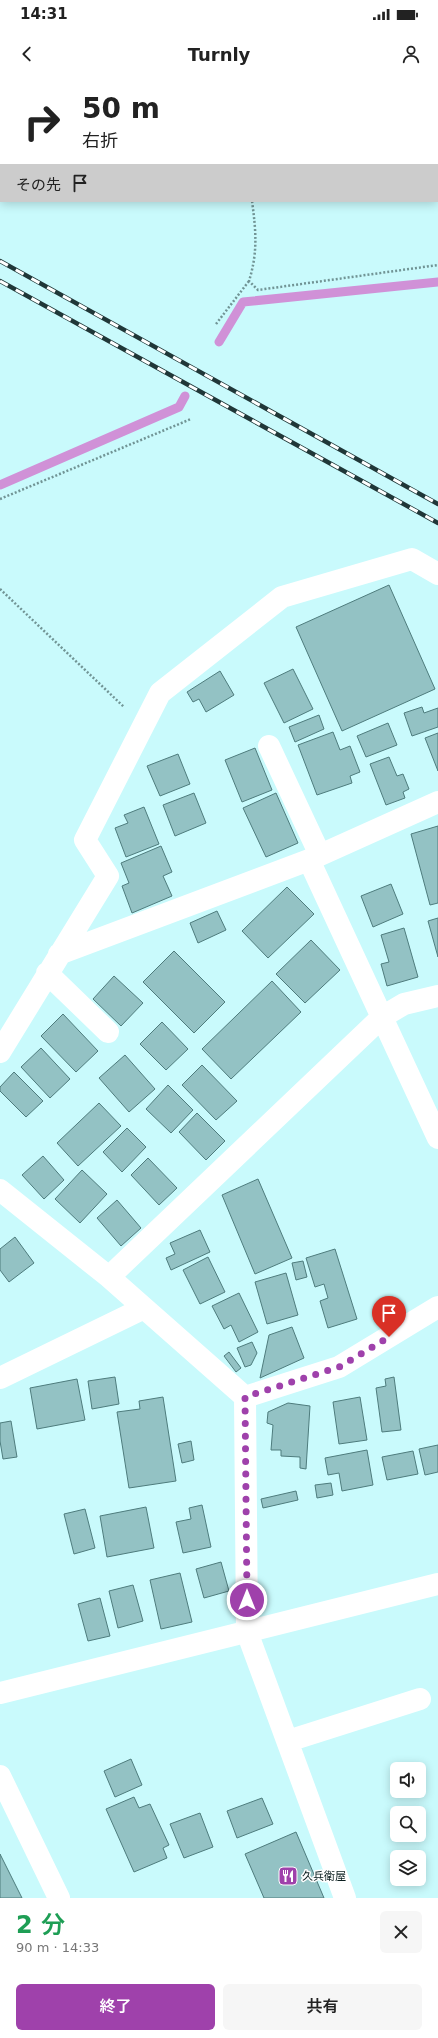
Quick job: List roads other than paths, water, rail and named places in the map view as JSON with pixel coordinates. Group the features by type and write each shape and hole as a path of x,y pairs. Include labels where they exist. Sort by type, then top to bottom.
{"street":[{"path":"0,1052 47,973 108,876 85,840 160,693 282,597 412,559 438,574"},
{"path":"269,746 382,1016 438,1138"},
{"path":"59,954 315,857 438,802"},
{"path":"47,973 108,1032"},
{"path":"109,1278 382,1016 404,1004 438,996"},
{"path":"0,1190 109,1278 245,1397 247,1632 345,1898"},
{"path":"245,1397 339,1367 438,1307"},
{"path":"0,1378 144,1308"},
{"path":"0,1694 438,1584"},
{"path":"288,1741 420,1699"},
{"path":"0,1776 59,1898"}],"waterway":[{"path":"219,342 243,302 438,282"},
{"path":"0,485 179,407 185,396"}],"railway":[{"path":"0,261 438,504"},
{"path":"0,281 438,523"}],"place":[{"name":"久兵衛屋","path":"288,1876"}]}
